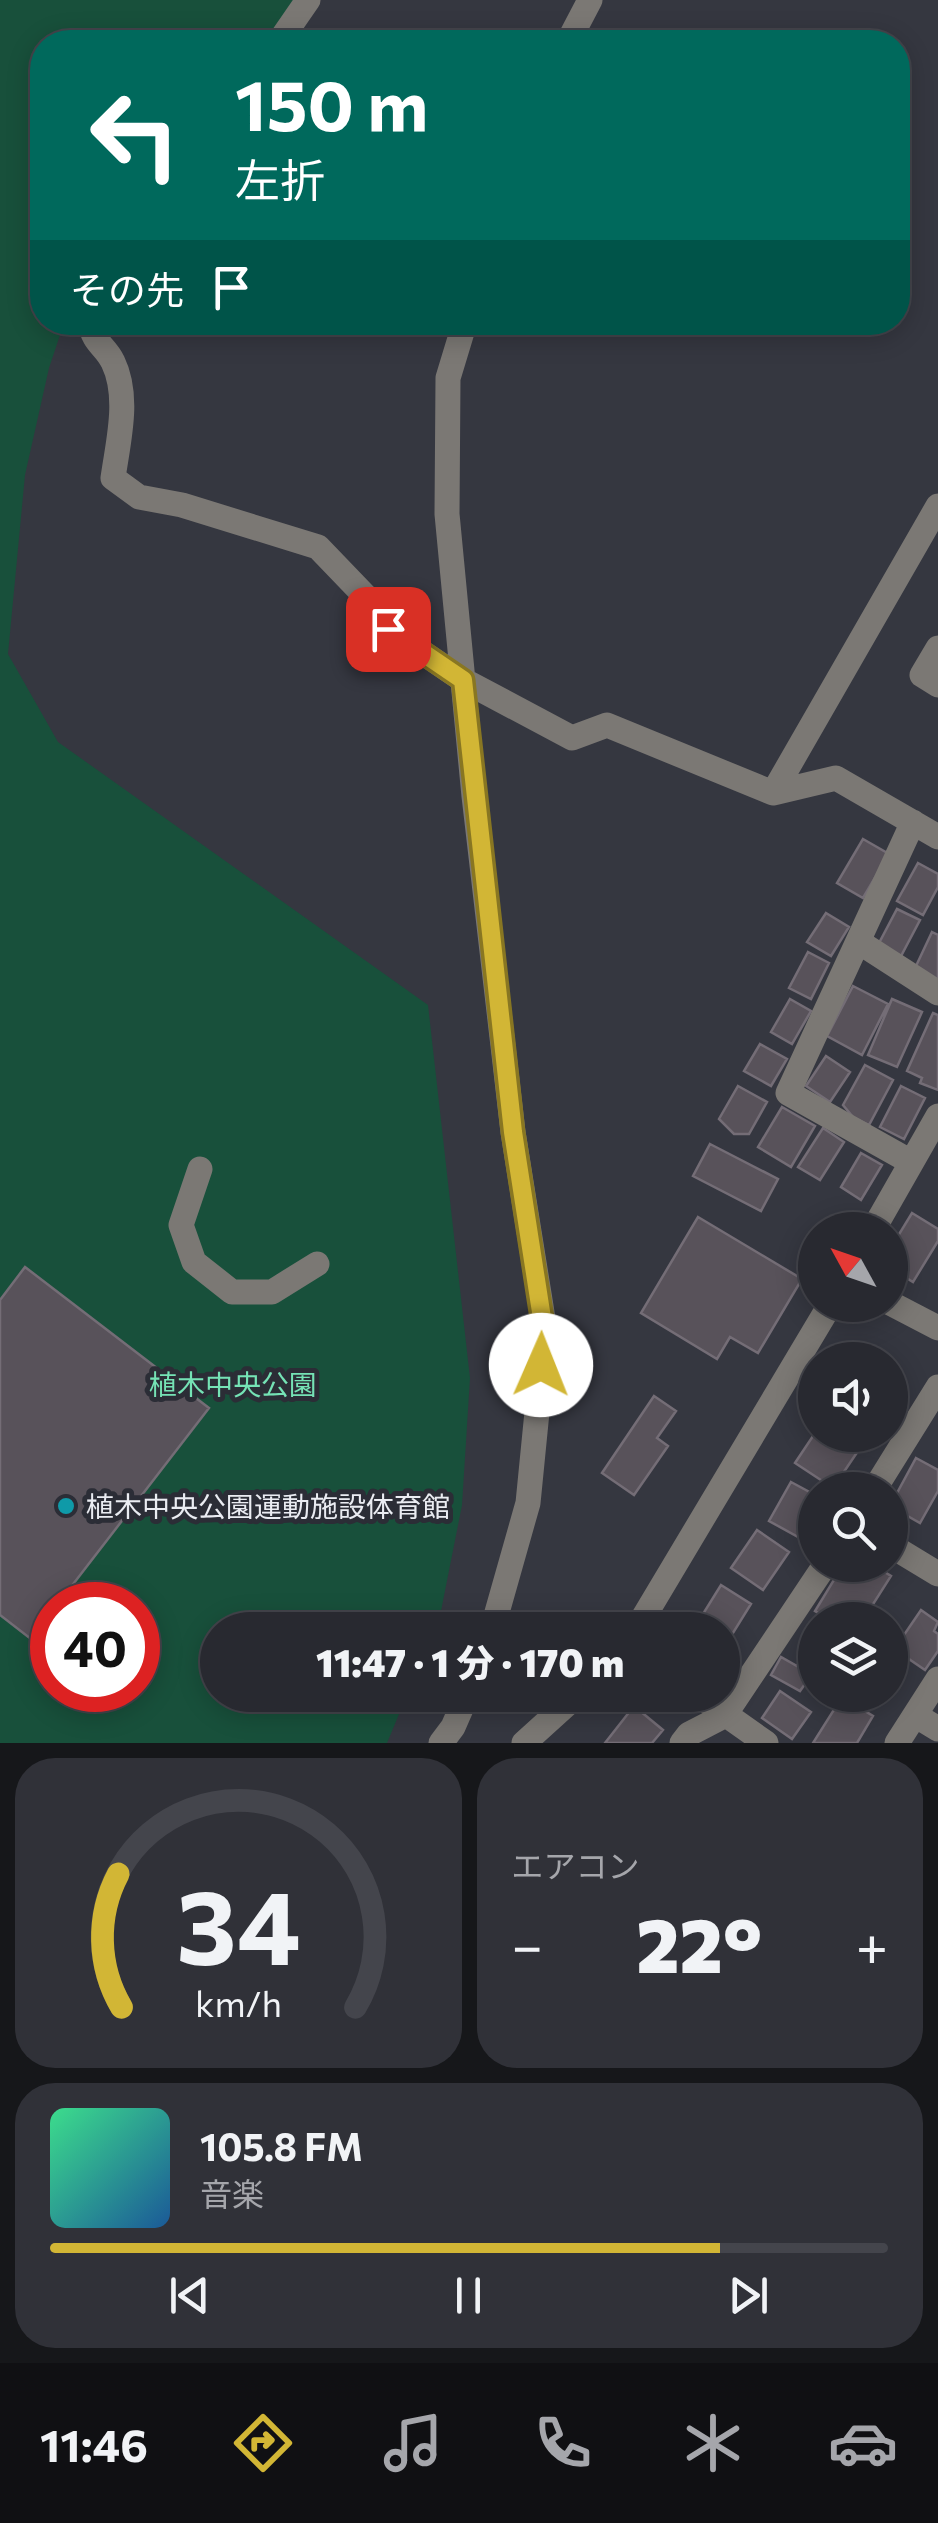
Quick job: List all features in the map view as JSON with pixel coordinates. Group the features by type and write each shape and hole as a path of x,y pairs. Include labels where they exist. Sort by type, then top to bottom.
{"street":[{"path":"287,30 308,0"},
{"path":"574,30 590,0"},
{"path":"92,335 113,361 122,402 113,478 138,497 182,504 318,546 368,599 388,629 463,680 572,738 607,725 772,793 836,778 938,837"},
{"path":"462,335 448,378 447,514 513,1132 544,1331 528,1504 497,1612"},
{"path":"772,793 938,506"},
{"path":"938,648 922,675 938,685"},
{"path":"911,1162 788,1093 913,822"},
{"path":"859,942 938,993"},
{"path":"883,1212 938,1116"},
{"path":"200,1170 181,1225 194,1262 206,1272 232,1292 272,1292 317,1264"},
{"path":"908,1312 938,1328"},
{"path":"647,1612 820,1322"},
{"path":"885,1472 938,1386"},
{"path":"908,1556 938,1574"},
{"path":"682,1743 689,1734 724,1716 814,1582"},
{"path":"897,1743 938,1679"},
{"path":"441,1743 460,1712"},
{"path":"524,1743 558,1712"},
{"path":"719,1712 766,1743"},
{"path":"915,1715 938,1729"}],"green space":[{"name":"植木中央公園","path":"0,0 295,0 274,30 30,30 30,335 60,335 25,475 8,654 58,742 428,1005 470,1378 462,1505 441,1612 200,1612 200,1712 400,1712 387,1743 0,1743"}],"building":[{"path":"863,839 889,854 863,898 837,883"},
{"path":"918,863 938,874 938,887 923,915 897,901"},
{"path":"897,909 920,920 901,956 878,945"},
{"path":"826,913 849,927 831,956 807,942"},
{"path":"932,932 938,935 938,982 916,966"},
{"path":"808,952 829,963 811,999 789,988"},
{"path":"853,986 888,1004 862,1055 827,1036"},
{"path":"790,999 811,1011 792,1044 771,1032"},
{"path":"892,999 922,1012 897,1067 868,1055"},
{"path":"933,1013 938,1015 938,1090 920,1083 922,1078 907,1071"},
{"path":"760,1044 787,1059 771,1086 744,1071"},
{"path":"826,1056 850,1072 830,1102 806,1086"},
{"path":"865,1065 893,1080 869,1125 853,1117 843,1105"},
{"path":"738,1086 767,1102 749,1134 734,1134 719,1119"},
{"path":"901,1086 925,1098 904,1139 880,1127"},
{"path":"782,1107 815,1126 791,1167 758,1147"},
{"path":"823,1128 844,1142 820,1180 798,1167"},
{"path":"710,1144 778,1179 761,1211 693,1176"},
{"path":"861,1153 882,1165 861,1200 841,1187"},
{"path":"912,1213 938,1229 938,1241 913,1282 908,1279 908,1220"},
{"path":"698,1217 798,1277 798,1286 758,1353 730,1337 717,1359 641,1313"},
{"name":"植木中央公園運動施設体育館","path":"25,1267 209,1408 75,1582 30,1582 30,1638 0,1615 0,1300"},
{"path":"654,1396 676,1411 657,1438 668,1446 634,1495 602,1473"},
{"path":"802,1452 857,1452 844,1472 809,1472 795,1463"},
{"path":"916,1458 938,1470 938,1491 920,1523 908,1516 908,1473"},
{"path":"791,1482 798,1486 798,1537 769,1521"},
{"path":"757,1530 789,1552 763,1590 731,1568"},
{"path":"833,1582 887,1582 874,1602 820,1602"},
{"path":"721,1585 751,1604 740,1622 740,1612 704,1612"},
{"path":"921,1610 938,1622 934,1631 938,1634 938,1651 925,1670 908,1658 908,1629"},
{"path":"781,1657 797,1666 798,1690 771,1675"},
{"path":"780,1691 798,1703 798,1712 811,1712 792,1739 762,1718"},
{"path":"629,1712 641,1712 663,1730 652,1743 605,1743"},
{"path":"833,1712 866,1712 873,1716 857,1743 813,1743"}],"place":[{"name":"植木中央公園運動施設体育館","path":"66,1506"}],"route":[{"path":"388,629 463,680 513,1132 544,1331 541,1365"}]}
